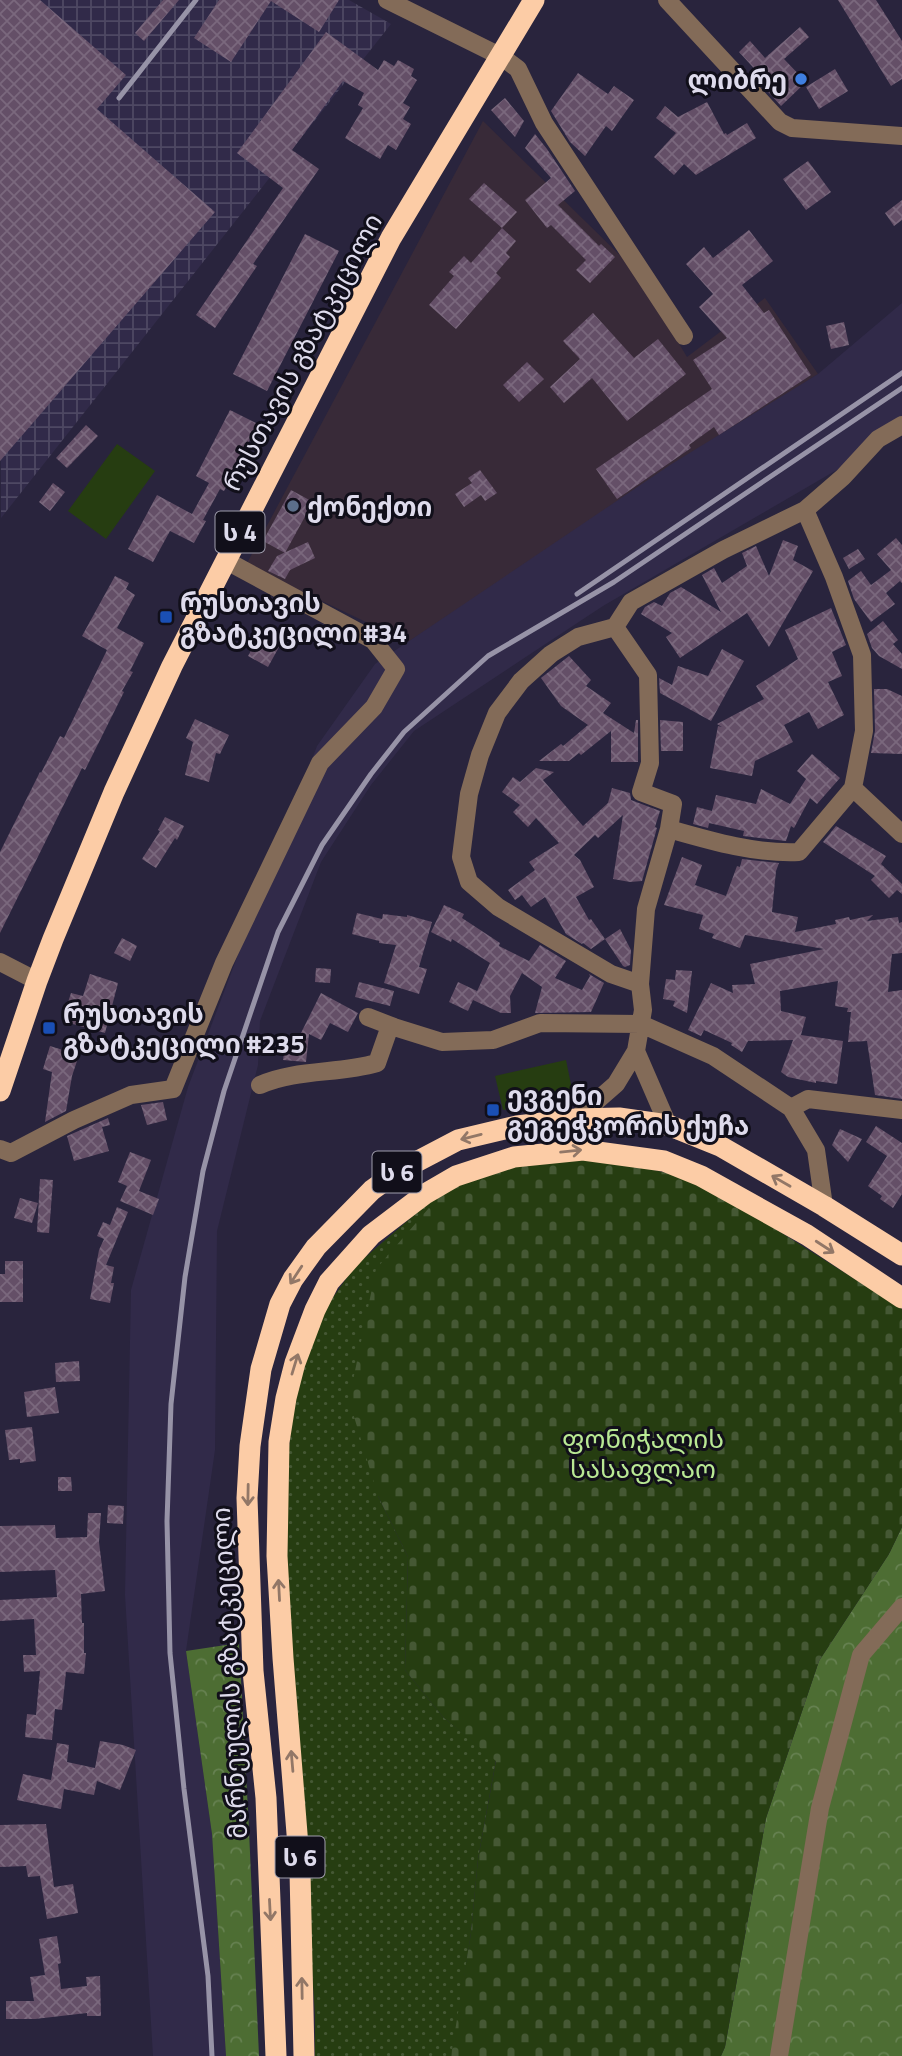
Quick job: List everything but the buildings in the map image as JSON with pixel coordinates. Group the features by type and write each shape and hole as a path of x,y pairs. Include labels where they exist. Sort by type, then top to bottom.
{"highway":[{"name":"რუსთავის გზატკეცილი","path":"0,1091 37,981 114,792 172,666 391,238 534,0"},
{"name":"მარნეულის გზატკეცილი","path":"276,2056 266,1798 253,1671 247,1498 250,1446 261,1369 280,1304 293,1279 316,1247 372,1190 397,1172 458,1140 517,1126 576,1118 619,1118 668,1125 720,1146 902,1255"},
{"name":"მარნეულის გზატკეცილი","path":"303,2056 298,1832 277,1556 279,1442 295,1363 314,1310 329,1282 371,1235 425,1194 457,1176 514,1157 583,1150 664,1161 701,1176 807,1235 902,1298"},
{"path":"267,1834 298,1832"},
{"path":"268,1875 300,1871"}],"street":[{"path":"387,0 502,57 518,69 544,123 684,336"},
{"path":"667,0 780,122 792,128 902,136"},
{"path":"640,984 611,974 498,907 469,882 461,857 469,793 480,755 497,713 521,681 551,654 578,637 615,627 631,602 723,550 805,510 843,477 877,439 902,425"},
{"path":"669,829 712,842 778,853 799,852 853,788 864,731 862,655 834,578 805,510"},
{"path":"0,1149 11,1153 74,1120 131,1095 173,1089 224,963 320,763 374,707 396,669 373,640 225,560"},
{"path":"576,1118 616,1084 636,1051 643,1010 640,984 646,909 669,829 673,804 641,792 650,763 648,675 615,627"},
{"path":"853,788 902,834"},
{"path":"0,962 37,981"},
{"path":"368,1017 442,1042 493,1040 540,1024 641,1024 713,1056 791,1108 816,1150 824,1206"},
{"path":"260,1085 276,1078 377,1063 390,1026"},
{"path":"636,1051 668,1125"},
{"path":"791,1108 808,1099 902,1110"},
{"path":"779,2056 820,1808 861,1655 902,1606"}],"shaded area":[{"path":"0,0 349,0 391,24 1,518"},
{"path":"483,121 635,270 687,357 765,298 818,374 408,642 246,565"},
{"path":"902,303 902,432 603,606 414,731 371,785 321,862 260,1021 258,1065 217,1231 215,1450 186,1651 212,1834 226,2056 153,2056 125,1595 131,1290 188,1087 317,746 375,664 670,465 818,374"}],"green space":[{"path":"117,444 155,471 106,539 68,511"},
{"path":"566,1060 573,1094 503,1110 495,1076"},
{"name":"ფონიჭალის სასაფლაო","path":"579,1153 698,1180 902,1309 902,1527 889,1554 819,1661 766,1818 725,2047 721,2056 451,2056 471,1933 478,1859 496,1761 443,1717 405,1670 408,1557 378,1496 349,1400 376,1269 448,1186 526,1159"},
{"path":"448,1186 378,1496 408,1557 405,1670 443,1717 496,1760 478,1859 471,1933 453,2052 451,2056 315,2056 315,2015 282,1518 295,1387 320,1316 355,1266"},
{"path":"902,1527 902,2056 721,2056 725,2047 766,1818 819,1661 889,1554"},
{"path":"239,1643 259,2056 226,2056 212,1834 186,1651"}],"railway":[{"path":"119,98 196,0"},
{"path":"577,594 902,373"},
{"path":"212,2056 208,1976 170,1653 167,1521 171,1404 185,1277 203,1171 224,1091 278,932 322,845 371,774 404,732 488,656 614,582 902,388"}],"place":[{"name":"ლიბრე","path":"801,79"},
{"name":"ქონექთი","path":"293,506"},
{"name":"რუსთავის გზატკეცილი #34","path":"166,617"},
{"name":"რუსთავის გზატკეცილი #235","path":"49,1028"},
{"name":"ევგენი გეგეჭკორის ქუჩა","path":"493,1110"}]}
